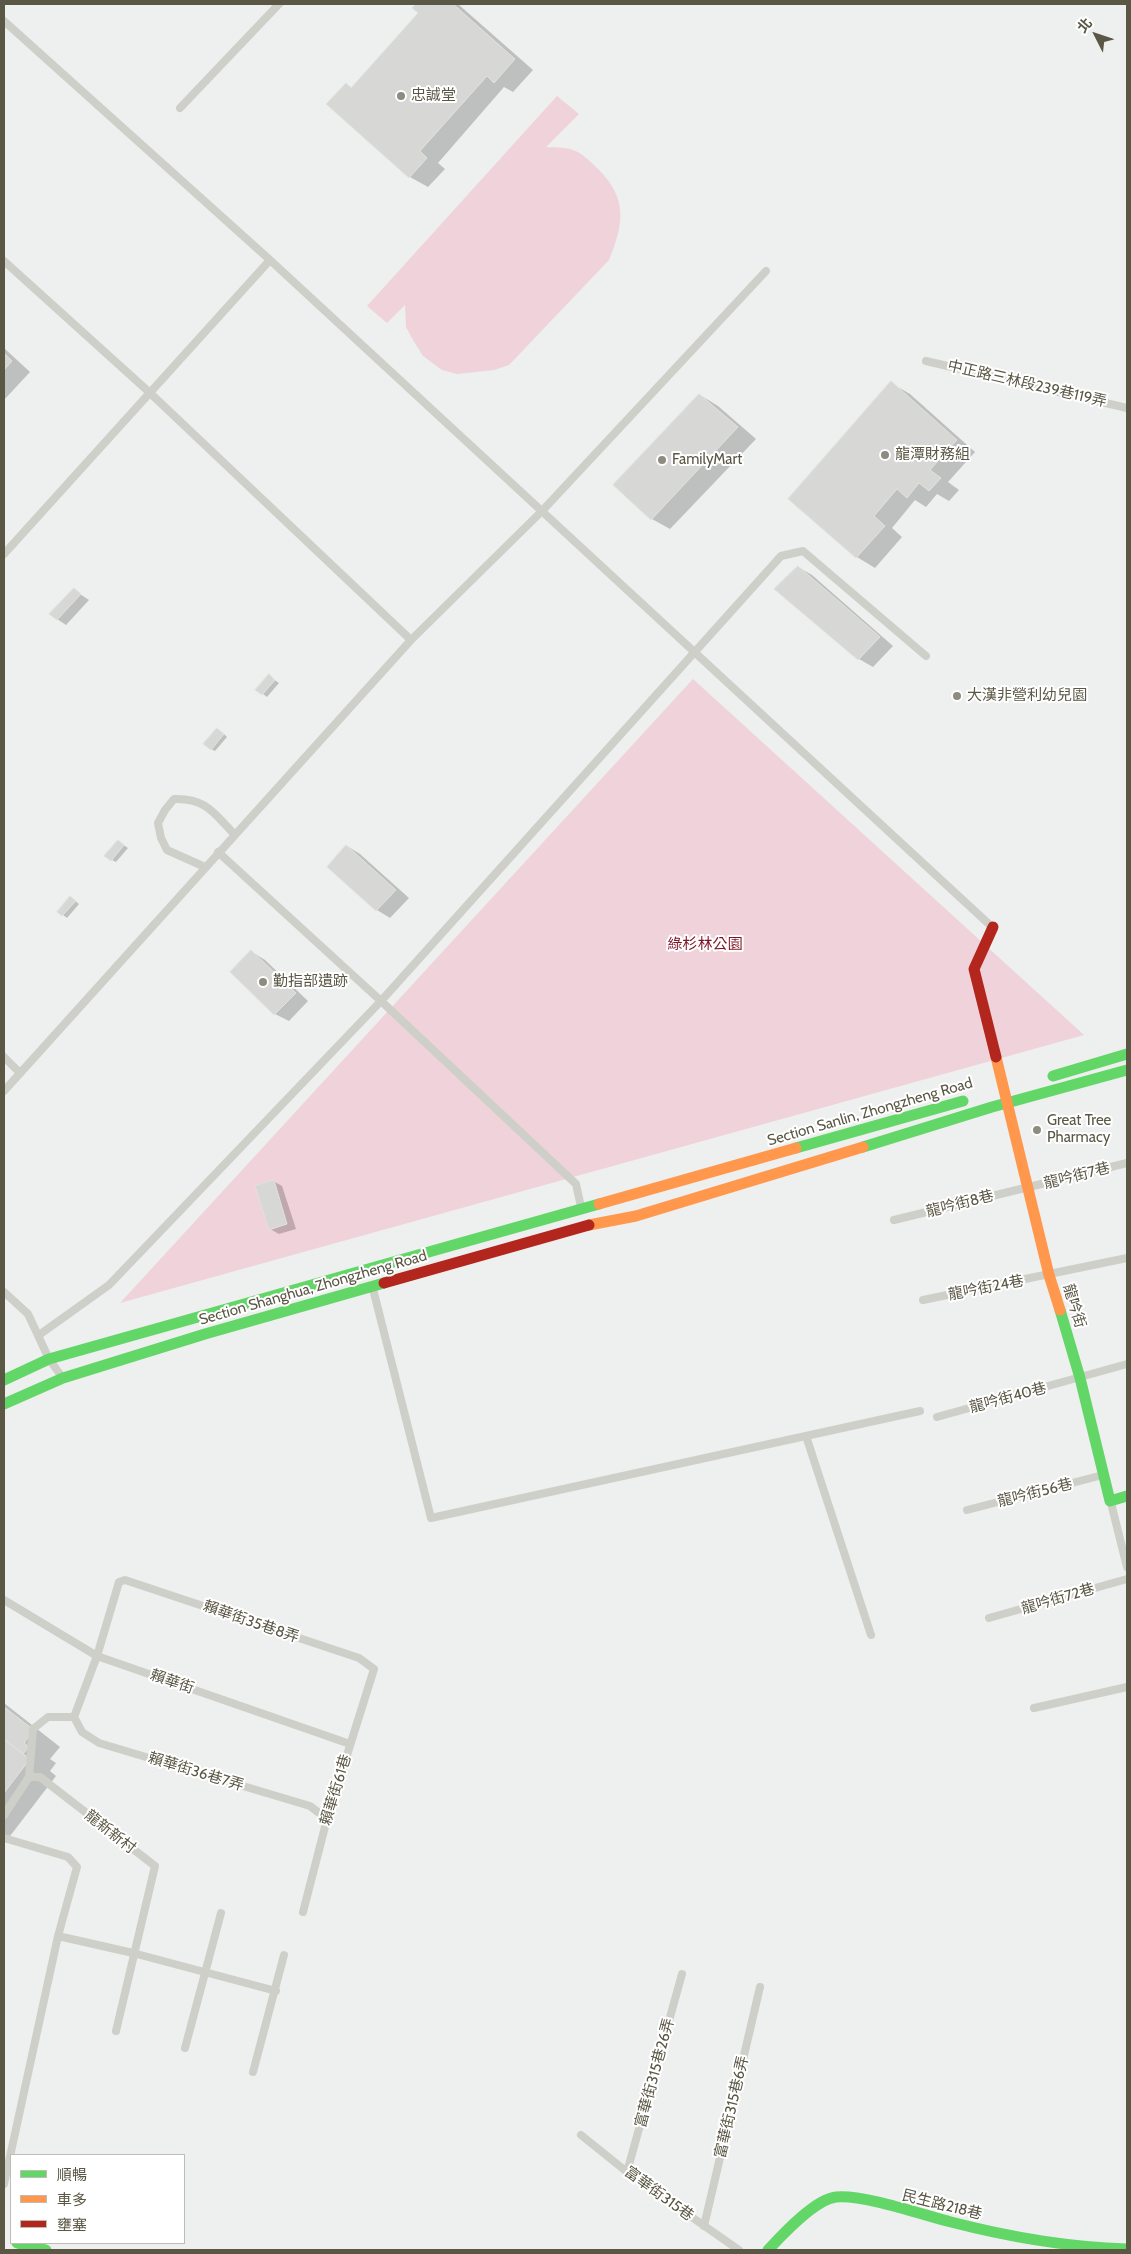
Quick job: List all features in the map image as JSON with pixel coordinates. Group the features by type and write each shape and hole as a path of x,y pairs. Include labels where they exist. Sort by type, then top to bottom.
{"main road":[{"name":"龍吟街","path":"992,927 974,970 1049,1275 1080,1378 1110,1501"},
{"path":"1038,1080 1127,1054"},
{"name":"Section Sanlin, Zhongzheng Road","path":"636,1216 1006,1103 1127,1070"},
{"name":"Section Sanlin, Zhongzheng Road","path":"620,1197 979,1097"},
{"name":"Section Shanghua, Zhongzheng Road","path":"4,1380 48,1359 620,1197"},
{"name":"Section Shanghua, Zhongzheng Road","path":"4,1404 63,1378 205,1334 586,1226 636,1216"},
{"path":"1110,1501 1127,1496"},
{"name":"民生路218巷","path":"768,2250 803,2217 835,2197 866,2202 1012,2236 1061,2244 1127,2248"},
{"path":"21,2244 46,2250"}],"lane":[{"path":"180,108 279,4"},
{"path":"4,21 270,260 992,927"},
{"path":"4,554 270,260"},
{"path":"4,261 149,392 411,640"},
{"path":"4,1091 411,640 542,511 766,272"},
{"name":"中正路三林段239巷119弄","path":"926,361 1127,408"},
{"path":"39,1335 108,1284 381,1001 781,556 803,551 926,656"},
{"path":"205,867 167,850 161,838 158,823 174,799 189,799 206,805 234,834"},
{"path":"218,852 381,1001 576,1184 586,1226"},
{"path":"4,1057 20,1073"},
{"name":"龍吟街7巷","path":"1027,1188 1127,1163"},
{"name":"龍吟街8巷","path":"894,1220 1027,1188"},
{"name":"龍吟街24巷","path":"923,1300 1127,1258"},
{"path":"372,1287 431,1518 920,1411"},
{"path":"4,1292 28,1314 39,1335 48,1359 63,1378"},
{"name":"龍吟街40巷","path":"937,1417 1127,1364"},
{"path":"806,1436 871,1635"},
{"name":"龍吟街56巷","path":"967,1510 1104,1475"},
{"path":"1110,1501 1127,1567"},
{"name":"龍吟街72巷","path":"989,1618 1127,1579"},
{"name":"賴華街35巷8弄","path":"97,1656 119,1582 125,1580 360,1658 374,1669"},
{"name":"賴華街","path":"4,1600 97,1656 350,1744"},
{"path":"4,1814 28,1777 33,1729 48,1717 74,1717 97,1656"},
{"name":"賴華街61巷","path":"303,1912 327,1819 374,1669"},
{"path":"1034,1708 1127,1687"},
{"name":"賴華街36巷7弄","path":"74,1717 82,1732 99,1743 310,1806 327,1819"},
{"name":"龍新新村","path":"28,1777 40,1777 154,1866 116,2031"},
{"path":"4,1838 68,1857 77,1867 58,1936 11,2154"},
{"path":"185,2048 221,1913"},
{"path":"58,1936 133,1953 276,1991"},
{"path":"253,2072 284,1955"},
{"name":"富華街315巷26弄","path":"627,2172 682,1974"},
{"name":"富華街315巷6弄","path":"704,2226 760,1987"},
{"name":"富華街315巷","path":"581,2134 627,2172 738,2250"},
{"path":"4,2184 10,2156"}],"green space":[{"path":"557,96 579,114 546,147 574,150 584,156 607,179 618,201 620,223 609,260 509,365 494,370 457,374 442,370 423,356 413,340 406,327 405,305 387,323 367,306"},
{"name":"綠杉林公園","path":"693,679 1084,1035 120,1303"}],"building":[{"name":"忠誠堂","path":"416,4 453,4 515,59 494,83 487,76 420,151 427,158 409,178 326,104 346,83 351,88 418,13 412,8"},
{"path":"4,353 12,361 4,370"},
{"name":"龍潭財務組","path":"891,381 957,440 930,470 941,478 929,491 919,483 907,498 897,489 874,516 885,526 856,558 788,499"},
{"path":"699,394 738,427 651,520 613,485"},
{"path":"798,566 880,637 858,660 774,589"},
{"path":"74,588 81,594 57,620 49,614"},
{"path":"269,674 275,680 262,695 255,690"},
{"path":"217,728 224,734 211,750 203,744"},
{"path":"118,840 124,845 111,861 104,856"},
{"path":"346,845 396,890 376,911 327,867"},
{"path":"70,896 76,901 62,916 57,912"},
{"name":"勤指部遺跡","path":"251,950 296,993 274,1015 230,972"},
{"path":"274,1180 287,1224 269,1230 255,1186"},
{"path":"4,1707 34,1730 24,1743 29,1747 23,1754 4,1739"},
{"path":"5,1740 30,1759 4,1793 4,1742"}],"traffic: fast":[{"path":"1053,1076 1127,1054"},
{"path":"863,1147 992,1107 1127,1070"},
{"path":"796,1148 963,1101"},
{"path":"4,1380 49,1359 599,1204"},
{"path":"4,1404 63,1378 205,1334 384,1283"},
{"path":"1060,1310 1080,1378 1110,1501 1127,1496"},
{"path":"768,2250 809,2211 818,2204 836,2197 877,2202 1016,2237 1060,2244 1127,2249"},
{"path":"21,2244 46,2250"}],"traffic: slow":[{"path":"996,1057 1049,1275 1060,1310"},
{"path":"589,1225 636,1216 863,1147"},
{"path":"599,1204 796,1148"}],"traffic: jam":[{"path":"993,927 974,969 996,1057"},
{"path":"384,1283 589,1225"}],"place":[{"name":"忠誠堂","path":"401,96"},
{"name":"龍潭財務組","path":"885,455"},
{"name":"FamilyMart","path":"662,460"},
{"name":"大漢非營利幼兒園","path":"957,696"},
{"name":"勤指部遺跡","path":"263,982"},
{"name":"Great Tree Pharmacy","path":"1037,1130"}]}
